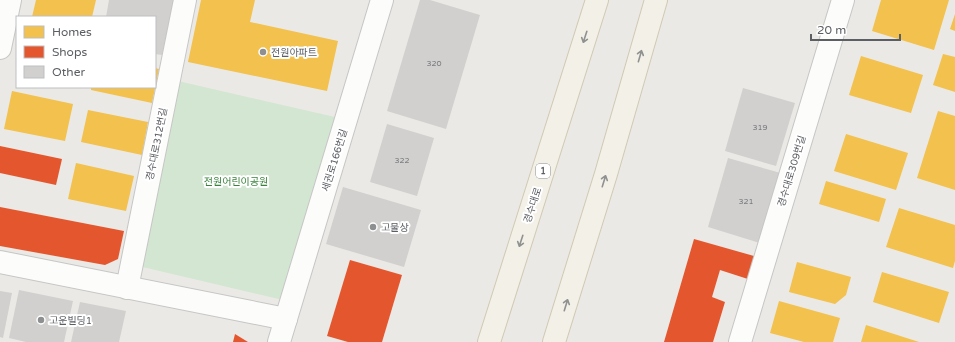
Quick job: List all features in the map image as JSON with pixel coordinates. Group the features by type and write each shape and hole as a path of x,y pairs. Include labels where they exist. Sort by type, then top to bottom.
{"main road":[{"name":"경수대로","path":"489,342 597,0"},
{"path":"554,342 606,174 656,0"}],"street":[{"path":"0,48 10,0"},
{"name":"경수대로312번길","path":"127,288 185,0"},
{"name":"세권로166번길","path":"279,342 382,0"},
{"name":"경수대로309번길","path":"740,342 843,0"},
{"path":"0,262 286,319"}],"green space":[{"name":"전원어린이공원","path":"178,81 335,117 283,300 134,265"}],"building: Homes":[{"path":"36,0 96,0 92,16 32,16"},
{"name":"전원아파트","path":"201,0 255,0 250,22 338,41 327,91 188,62"},
{"path":"881,0 949,0 934,50 872,31"},
{"path":"955,14 955,31 950,29"},
{"path":"943,54 955,57 955,92 933,85"},
{"path":"861,56 923,75 911,113 849,95"},
{"path":"156,68 159,69 156,84"},
{"path":"91,88 155,88 152,103 91,90"},
{"path":"12,91 73,104 65,141 4,129"},
{"path":"88,110 148,122 142,155 81,142"},
{"path":"938,111 955,116 955,190 917,178"},
{"path":"846,134 908,153 896,190 834,171"},
{"path":"76,163 134,176 126,211 68,199"},
{"path":"826,181 886,199 879,222 819,204"},
{"path":"899,208 955,225 955,261 953,268 886,247"},
{"path":"797,262 851,277 846,295 835,304 789,292"},
{"path":"882,272 949,292 939,323 873,302"},
{"path":"779,301 840,318 833,342 804,342 770,333"},
{"path":"866,325 919,342 861,342"}],"building: Shops":[{"path":"0,146 62,159 56,185 0,173"},
{"path":"0,207 124,231 118,259 105,265 0,246"},
{"path":"694,239 761,258 754,281 720,270 712,297 725,302 713,342 664,342"},
{"path":"350,260 402,275 382,342 348,342 327,336"},
{"path":"235,334 248,342 233,342"}],"building: Other":[{"path":"109,0 174,0 162,55 156,54 156,16 106,16"},
{"path":"420,0 430,0 480,15 446,129 387,111"},
{"path":"743,88 795,103 776,166 725,151"},
{"path":"387,124 434,138 417,196 370,182"},
{"path":"728,158 784,174 763,244 708,227"},
{"name":"고물상","path":"343,187 421,210 404,267 326,244"},
{"name":"고운빌딩1","path":"19,290 73,301 64,342 26,342 9,338"},
{"path":"0,291 12,293 3,338 0,337"},
{"path":"80,302 126,311 119,342 71,342"}],"place":[{"name":"전원아파트","path":"263,52"},
{"name":"고물상","path":"373,227"},
{"name":"고운빌딩1","path":"41,320"}]}
